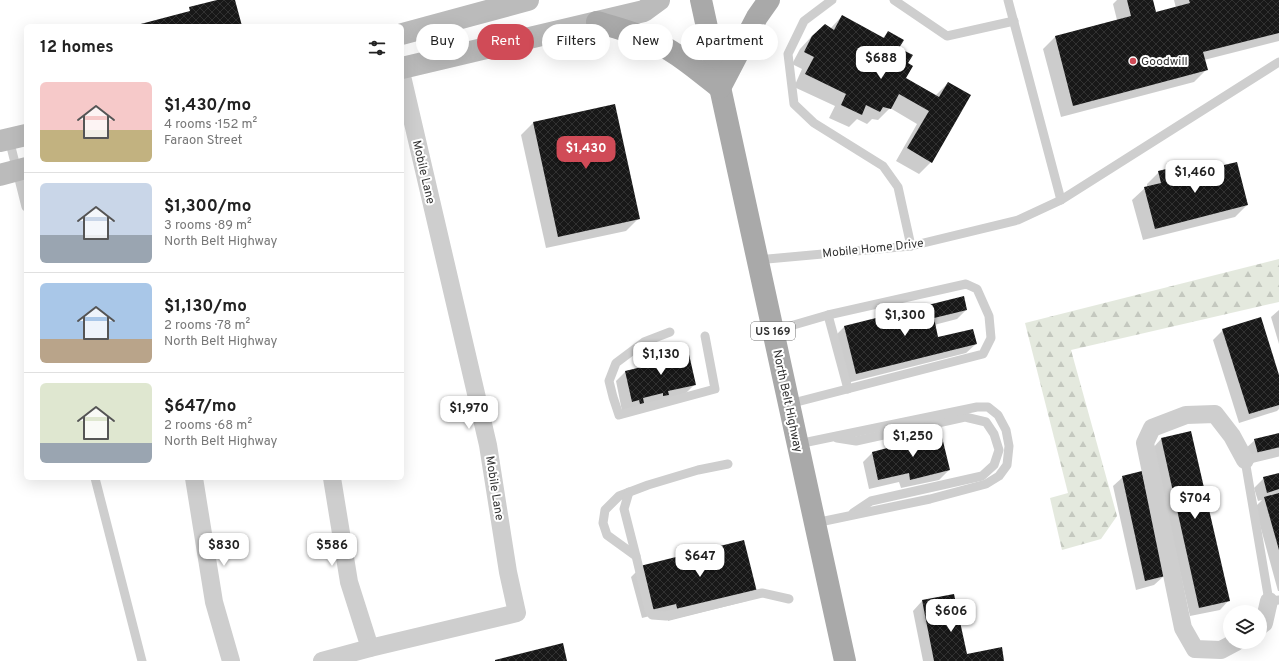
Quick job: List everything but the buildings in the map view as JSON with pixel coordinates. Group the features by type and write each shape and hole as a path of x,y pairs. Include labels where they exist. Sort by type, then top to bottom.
{"main road":[{"path":"404,33 528,0"},
{"path":"404,68 644,11 659,0"},
{"name":"North Belt Highway","path":"701,0 845,661"},
{"path":"596,22 636,34 658,44 692,65 720,88 757,17 769,0"}],"street":[{"name":"Mobile Lane","path":"322,661 517,613 508,572 488,445 404,85"},
{"path":"1223,649 1195,649 1183,628 1145,443 1152,428 1186,415 1215,414 1232,436 1245,460"},
{"path":"194,480 214,602 231,661"},
{"path":"332,480 349,582 370,648"},
{"path":"1267,616 1274,601"}],"lane":[{"path":"832,0 804,21 788,54 794,104 814,123 883,166 898,187 911,246"},
{"path":"894,0 947,36 1014,21"},
{"path":"1008,0 1061,200"},
{"name":"Mobile Home Drive","path":"757,260 911,246 1018,220 1061,200 1279,62"},
{"path":"12,138 14,171 24,201"},
{"path":"773,331 828,315 966,284 977,289 989,316 991,338 983,354 789,404"},
{"path":"828,315 848,389"},
{"path":"670,332 644,342 616,363 609,381 619,414 714,389 704,336"},
{"path":"798,444 977,407 988,407 998,415 1006,430 1009,446 1007,465 999,476 986,484 930,499 815,523"},
{"path":"832,437 856,441 965,418 986,422 994,434 999,450 994,465 982,476 871,501 848,516"},
{"path":"1274,601 1245,460 1279,452"},
{"path":"636,556 607,535 603,523 605,510 619,496 669,478 728,464"},
{"path":"96,480 142,661"},
{"path":"629,492 624,509 649,610 652,615 666,616 762,593 789,599"}],"green space":[{"path":"1279,259 1279,302 1071,350 1117,516 1101,539 1062,550 1050,498 1068,493 1025,323"}],"place":[{"name":"Goodwill","path":"1133,61"}]}
